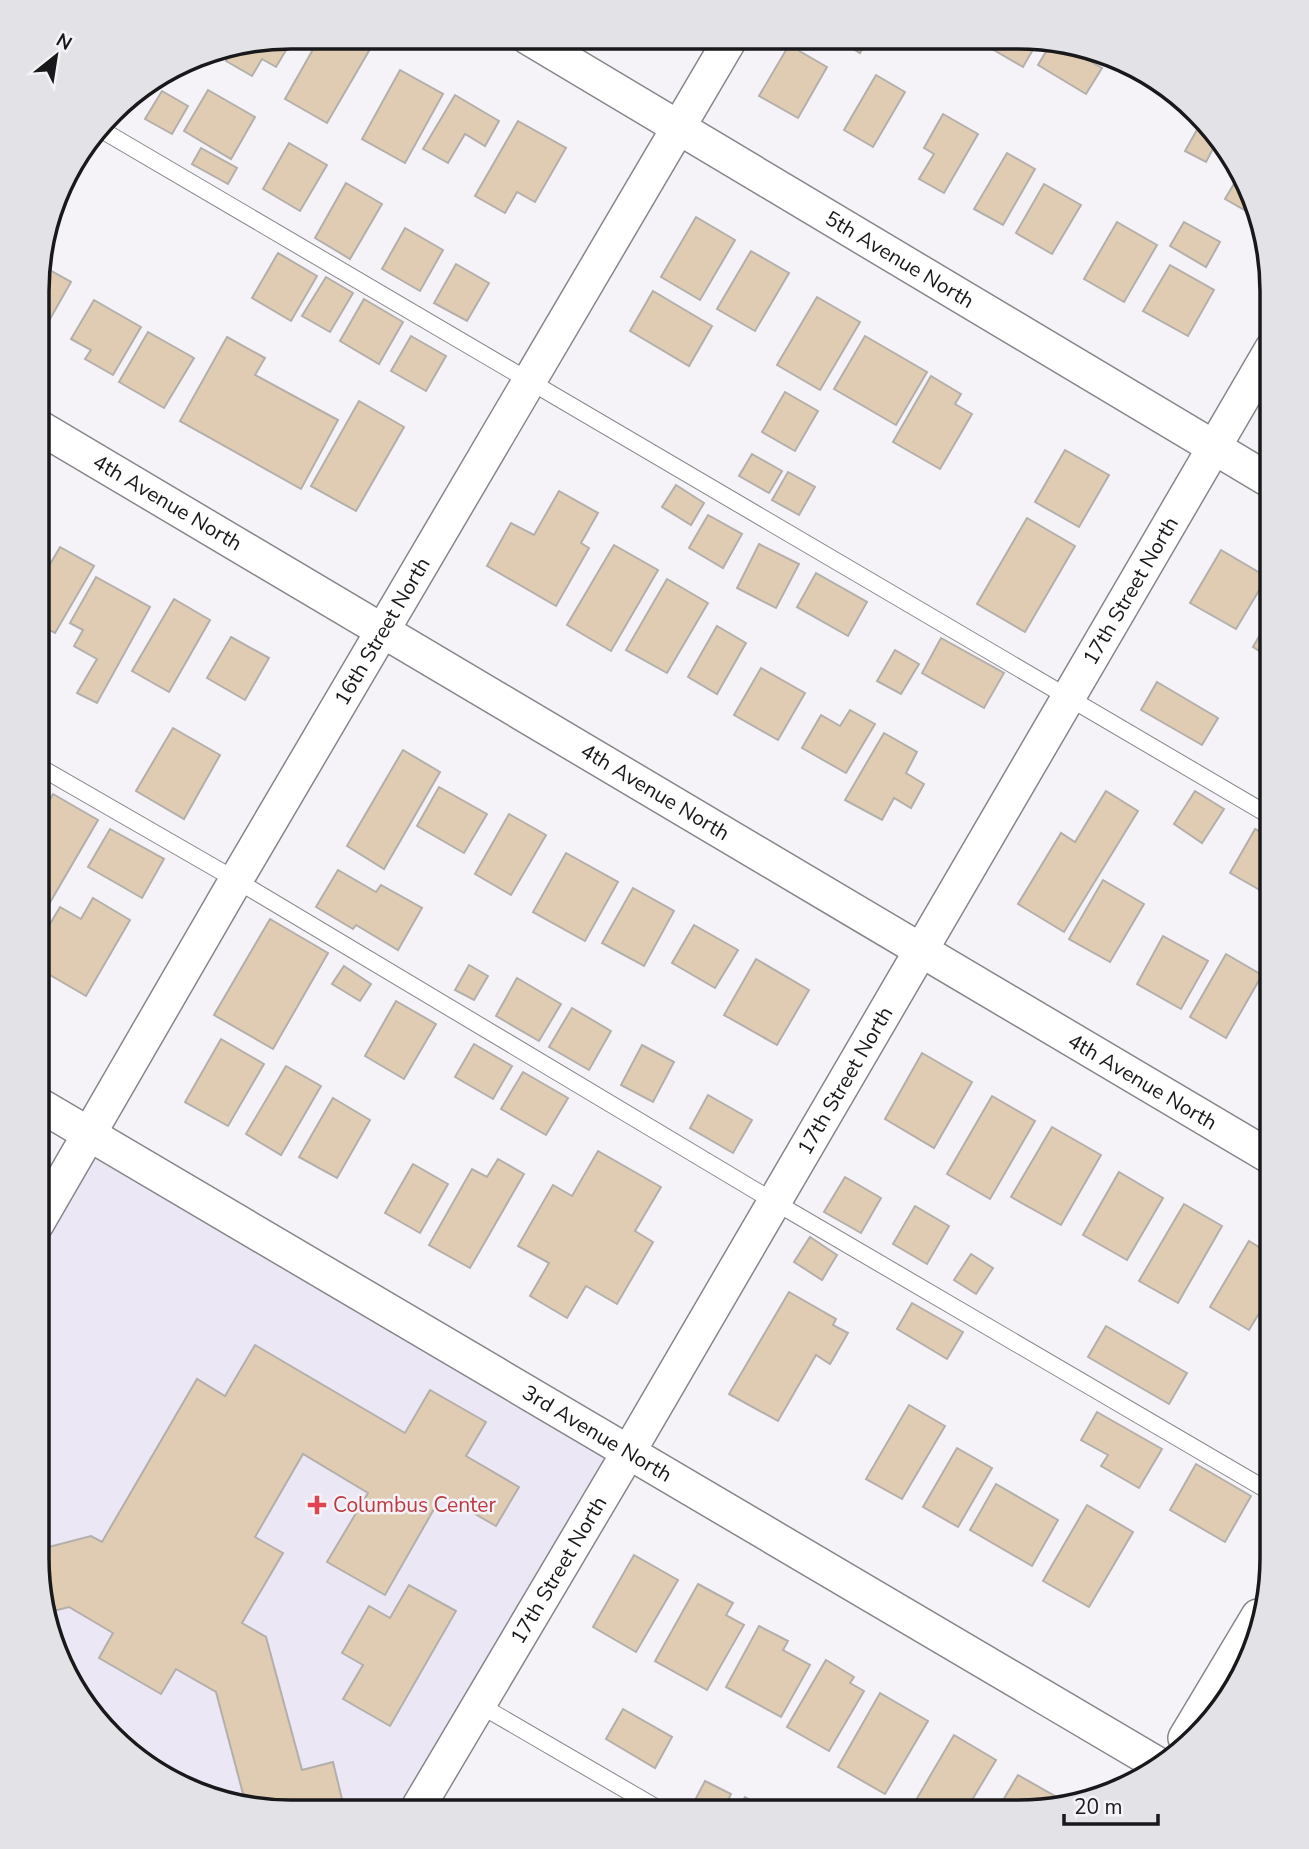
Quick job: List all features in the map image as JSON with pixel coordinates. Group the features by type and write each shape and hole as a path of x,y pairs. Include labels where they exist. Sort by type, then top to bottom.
{"street":[{"name":"16th Street North","path":"49,1204 383,628 724,49"},
{"name":"5th Avenue North","path":"549,50 1260,475"},
{"name":"17th Street North","path":"422,1800 1260,369"},
{"name":"4th Avenue North","path":"49,433 383,628 920,951 1259,1151"},
{"name":"3rd Avenue North","path":"49,1111 1151,1760"},
{"path":"1194,1723 1248,1633"}],"lane":[{"path":"108,134 1260,810"},
{"path":"49,772 236,880 773,1201 1259,1485"},
{"path":"478,1704 643,1800"}],"shaded area":[{"name":"Columbus Center","path":"90,1135 628,1453 423,1800 291,1800 229,1792 170,1768 144,1750 120,1729 90,1692 74,1665 62,1636 50,1574 49,1205"}],"building":[{"path":"786,49 796,49 827,67 798,118 759,96"},
{"path":"992,49 1033,50 1023,67"},
{"path":"286,50 276,67 262,59 252,76 226,61 228,57 244,54"},
{"path":"313,50 369,50 327,123 285,99"},
{"path":"1046,51 1080,57 1102,68 1086,94 1038,65"},
{"path":"400,70 443,94 405,163 362,139"},
{"path":"876,75 905,92 873,147 844,130"},
{"path":"208,90 255,117 231,159 184,131"},
{"path":"162,91 188,106 172,134 145,119"},
{"path":"455,95 499,121 485,146 465,134 448,163 423,149"},
{"path":"943,114 978,134 944,193 919,179 934,154 924,148"},
{"path":"518,121 566,148 535,202 517,192 505,213 475,196"},
{"path":"1197,129 1213,149 1206,162 1185,151"},
{"path":"289,143 327,165 300,211 263,189"},
{"path":"201,148 237,168 228,184 192,164"},
{"path":"1007,153 1035,169 1003,225 974,209"},
{"path":"346,183 382,204 350,259 315,238"},
{"path":"1234,183 1246,211 1225,199"},
{"path":"1044,184 1081,205 1052,254 1016,233"},
{"path":"696,217 735,240 700,300 661,277"},
{"path":"1117,222 1157,245 1124,302 1084,279"},
{"path":"1184,222 1220,242 1206,267 1170,246"},
{"path":"405,228 443,250 420,291 382,269"},
{"path":"751,251 789,273 755,331 717,309"},
{"path":"278,253 317,276 291,321 252,298"},
{"path":"456,264 489,283 467,321 434,303"},
{"path":"1170,265 1214,290 1188,336 1143,311"},
{"path":"50,270 71,282 49,321"},
{"path":"326,277 353,293 330,332 302,316"},
{"path":"653,291 712,326 689,366 630,331"},
{"path":"817,297 860,322 820,390 777,365"},
{"path":"364,299 403,322 379,364 340,341"},
{"path":"94,300 141,327 113,375 85,359 91,350 71,339"},
{"path":"148,332 194,358 164,408 119,382"},
{"path":"411,336 446,356 426,391 391,371"},
{"path":"865,336 927,372 896,425 834,389"},
{"path":"227,337 265,358 255,375 338,420 301,489 180,421"},
{"path":"931,376 961,394 955,404 972,414 940,469 893,442"},
{"path":"785,392 818,411 795,451 762,432"},
{"path":"359,401 404,427 356,511 311,486"},
{"path":"1065,450 1109,475 1079,527 1035,502"},
{"path":"752,454 782,471 769,493 739,476"},
{"path":"788,472 815,487 799,515 772,500"},
{"path":"676,485 704,503 691,525 662,507"},
{"path":"559,491 598,513 581,543 589,548 556,606 487,566 511,523 534,535"},
{"path":"708,515 742,534 723,568 689,548"},
{"path":"1027,518 1075,546 1025,632 977,604"},
{"path":"759,544 799,564 776,608 737,588"},
{"path":"614,545 658,570 611,651 567,625"},
{"path":"60,547 94,566 55,633 49,630 49,566"},
{"path":"1221,550 1260,573 1260,589 1236,629 1190,603"},
{"path":"816,573 867,602 848,636 797,607"},
{"path":"96,577 150,607 97,703 77,693 97,659 74,646 83,630 70,623"},
{"path":"667,579 708,603 667,673 626,650"},
{"path":"174,599 210,620 169,692 132,671"},
{"path":"717,626 746,643 717,694 688,677"},
{"path":"1260,635 1260,651 1253,647"},
{"path":"231,637 269,658 245,700 207,678"},
{"path":"941,638 1004,673 984,708 922,673"},
{"path":"895,650 919,664 901,694 877,681"},
{"path":"761,668 805,693 778,740 734,715"},
{"path":"1157,682 1218,718 1202,745 1141,710"},
{"path":"850,710 875,724 846,773 802,748 821,715 840,726"},
{"path":"173,728 220,755 184,819 136,791"},
{"path":"884,733 917,752 906,773 924,784 911,808 894,798 882,820 845,800"},
{"path":"403,750 440,772 384,869 347,846"},
{"path":"439,787 487,814 464,853 417,826"},
{"path":"1106,791 1138,811 1064,932 1018,904 1061,833 1075,842"},
{"path":"1195,791 1224,809 1202,843 1174,824"},
{"path":"53,794 98,820 49,904 49,801"},
{"path":"509,814 546,835 511,895 475,874"},
{"path":"110,829 164,859 142,898 88,867"},
{"path":"1255,829 1260,831 1260,890 1230,873"},
{"path":"566,853 618,882 585,941 533,912"},
{"path":"338,870 376,892 381,885 422,908 398,950 356,925 353,929 316,907"},
{"path":"1103,880 1144,904 1110,962 1069,939"},
{"path":"633,888 674,911 644,966 602,943"},
{"path":"93,898 130,920 86,996 49,974 49,926 60,907 81,919"},
{"path":"270,919 328,953 273,1049 214,1015"},
{"path":"694,925 738,950 715,988 672,963"},
{"path":"1163,936 1208,961 1181,1009 1137,984"},
{"path":"1226,954 1259,974 1259,979 1226,1038 1190,1017"},
{"path":"756,959 809,990 777,1045 724,1015"},
{"path":"469,965 488,976 474,1000 455,990"},
{"path":"344,966 371,984 360,1001 332,984"},
{"path":"517,978 561,1004 539,1041 496,1016"},
{"path":"396,1001 436,1024 404,1079 365,1056"},
{"path":"572,1008 611,1031 589,1070 549,1047"},
{"path":"221,1039 264,1064 228,1126 185,1102"},
{"path":"474,1044 512,1066 493,1099 455,1077"},
{"path":"642,1045 674,1062 653,1102 621,1085"},
{"path":"922,1053 972,1082 934,1148 885,1119"},
{"path":"286,1066 321,1086 281,1155 246,1134"},
{"path":"523,1072 568,1098 546,1135 501,1109"},
{"path":"708,1095 752,1120 733,1153 690,1128"},
{"path":"992,1096 1035,1121 990,1199 947,1174"},
{"path":"333,1098 370,1120 337,1178 299,1157"},
{"path":"1052,1127 1101,1155 1061,1225 1011,1197"},
{"path":"598,1151 661,1187 635,1231 653,1242 617,1304 586,1286 567,1318 530,1296 549,1263 518,1246 553,1185 572,1196"},
{"path":"498,1159 524,1174 470,1268 429,1245 472,1169 487,1177"},
{"path":"413,1164 448,1184 420,1233 385,1213"},
{"path":"1119,1172 1163,1198 1127,1260 1083,1235"},
{"path":"845,1177 881,1198 861,1233 824,1212"},
{"path":"1184,1204 1222,1226 1178,1303 1139,1281"},
{"path":"915,1206 949,1226 927,1264 893,1244"},
{"path":"810,1237 837,1255 822,1280 794,1262"},
{"path":"1249,1241 1259,1247 1259,1313 1249,1330 1210,1307"},
{"path":"971,1254 993,1268 976,1294 954,1280"},
{"path":"789,1292 836,1319 833,1325 848,1333 830,1364 816,1355 778,1421 729,1394"},
{"path":"912,1303 963,1332 947,1359 897,1329"},
{"path":"1106,1326 1187,1373 1169,1404 1088,1357"},
{"path":"255,1345 405,1433 430,1390 486,1422 466,1456 519,1487 496,1526 442,1495 385,1595 327,1562 368,1493 303,1454 255,1537 283,1553 242,1623 266,1637 302,1770 333,1762 342,1799 291,1800 243,1795 216,1692 176,1669 161,1694 99,1658 113,1633 69,1607 55,1610 49,1547 91,1536 102,1542 197,1379 225,1396"},
{"path":"909,1405 945,1426 902,1499 866,1479"},
{"path":"1097,1412 1162,1449 1139,1488 1101,1466 1108,1455 1081,1440"},
{"path":"957,1448 992,1468 958,1527 923,1507"},
{"path":"1196,1464 1251,1496 1225,1542 1170,1510"},
{"path":"996,1484 1058,1520 1032,1566 970,1530"},
{"path":"1087,1505 1133,1532 1089,1607 1043,1581"},
{"path":"634,1555 678,1580 636,1652 593,1627"},
{"path":"698,1584 733,1603 726,1615 744,1625 707,1690 655,1661"},
{"path":"409,1585 456,1611 390,1726 343,1699 363,1665 342,1653 369,1606 390,1618"},
{"path":"759,1626 788,1641 783,1650 810,1665 781,1717 726,1687"},
{"path":"826,1660 854,1677 850,1683 864,1691 829,1751 787,1727"},
{"path":"880,1693 928,1721 885,1794 838,1767"},
{"path":"623,1709 672,1737 655,1768 606,1739"},
{"path":"954,1735 996,1760 972,1800 916,1800"},
{"path":"1018,1775 1056,1797 1018,1800 1003,1800"},
{"path":"705,1781 731,1794 728,1800 695,1800"}],"place":[{"name":"Columbus Center","path":"317,1505"}]}
